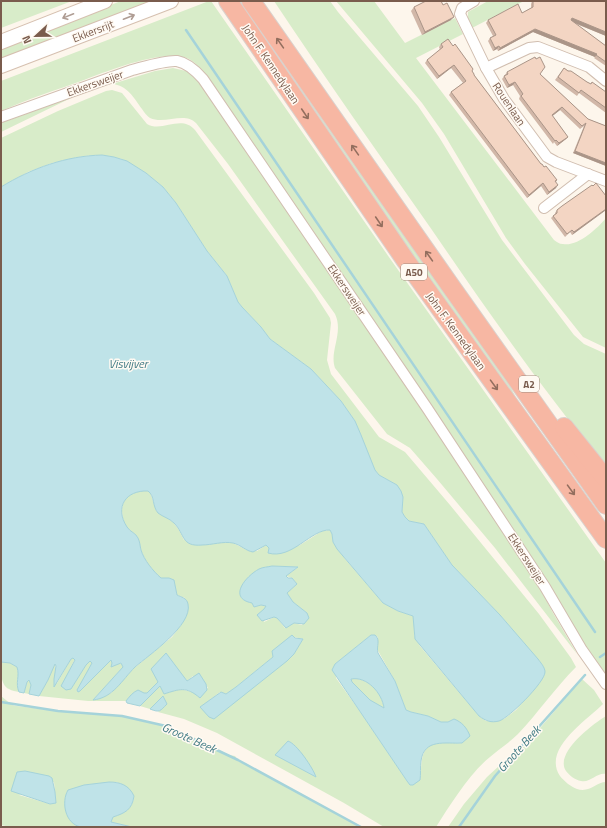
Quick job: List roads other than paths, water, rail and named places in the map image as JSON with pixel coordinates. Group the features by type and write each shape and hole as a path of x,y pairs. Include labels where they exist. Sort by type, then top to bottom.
{"highway":[{"name":"John F. Kennedylaan","path":"228,1 406,261 606,538"},
{"name":"John F. Kennedylaan","path":"251,1 606,505"},
{"name":"A2","path":"452,288 606,480"}],"main road":[{"path":"1,42 104,1"},
{"name":"Ekkersrijt","path":"1,66 167,3"}],"street":[{"name":"Rouenlaan","path":"474,1 462,8 460,14 486,68 504,99 548,157 556,162 606,181"},
{"path":"486,68 530,48 538,47 589,67 606,81"},
{"name":"Ekkersweijer","path":"1,117 132,70 153,64 176,61 193,69 203,79 427,408 545,587 582,650 606,684"},
{"path":"544,208 588,174"}],"water":[{"name":"Visvijver","path":"102,155 127,161 146,173 163,187 176,203 207,251 227,276 238,302 242,307 270,339 311,369 341,401 355,421 375,470 379,475 397,485 401,491 403,497 402,512 405,517 409,521 424,524 452,565 500,615 541,663 545,672 539,683 526,699 504,718 496,722 491,722 479,716 415,639 413,616 398,611 383,603 337,549 333,542 330,530 316,534 293,549 277,554 268,553 269,548 266,545 253,552 233,543 206,545 190,544 184,539 178,527 174,523 158,513 152,496 148,491 134,493 124,501 122,507 123,520 128,529 137,536 142,554 149,565 161,578 169,578 174,580 177,595 184,598 188,604 188,612 184,621 169,639 135,667 117,688 100,699 93,700 123,667 121,663 111,667 111,660 78,692 77,690 92,663 90,661 86,665 71,689 66,690 61,686 75,660 73,658 54,687 55,664 39,696 29,694 31,685 29,680 24,693 19,692 17,686 17,667 10,663 1,662 1,187 25,174 50,164 75,158"},
{"path":"264,567 298,567 286,576 288,578 292,578 297,584 287,593 293,602 307,613 309,618 304,624 294,623 286,628 277,618 274,617 262,621 257,615 266,606 261,605 254,607 252,603 241,597 241,587 254,572"},
{"path":"292,635 295,638 303,639 294,654 214,719 209,717 200,707 221,692 226,694 236,687 273,657 272,651"},
{"path":"371,635 375,635 378,639 378,653 395,681 406,710 428,716 441,722 448,722 454,719 464,726 470,736 462,743 443,743 431,745 426,749 421,761 420,780 413,785 410,785 332,670 335,664","holes":["351,679 363,680 377,691 383,702 384,708 370,700 352,682"]},
{"path":"166,653 187,681 199,673 206,684 207,690 200,698 187,690 174,691 164,694 160,686 140,706 127,703 126,701 134,692 138,690 147,693 158,682 151,669"},
{"path":"163,696 167,704 160,711 150,709"},
{"path":"288,741 296,747 304,757 312,768 316,777 275,755"},
{"path":"25,771 52,778 56,803 50,804 11,791 17,772"},
{"path":"109,782 124,785 130,789 134,796 130,808 113,817 111,822 132,827 83,827 71,822 65,806 68,790 84,785"}],"waterway":[{"path":"186,30 595,632"},
{"name":"Groote Beek","path":"600,657 606,653"},
{"name":"Groote Beek","path":"459,827 495,776 585,675"},
{"name":"Groote Beek","path":"1,702 58,711 122,716 166,726 238,760 361,827"}]}
